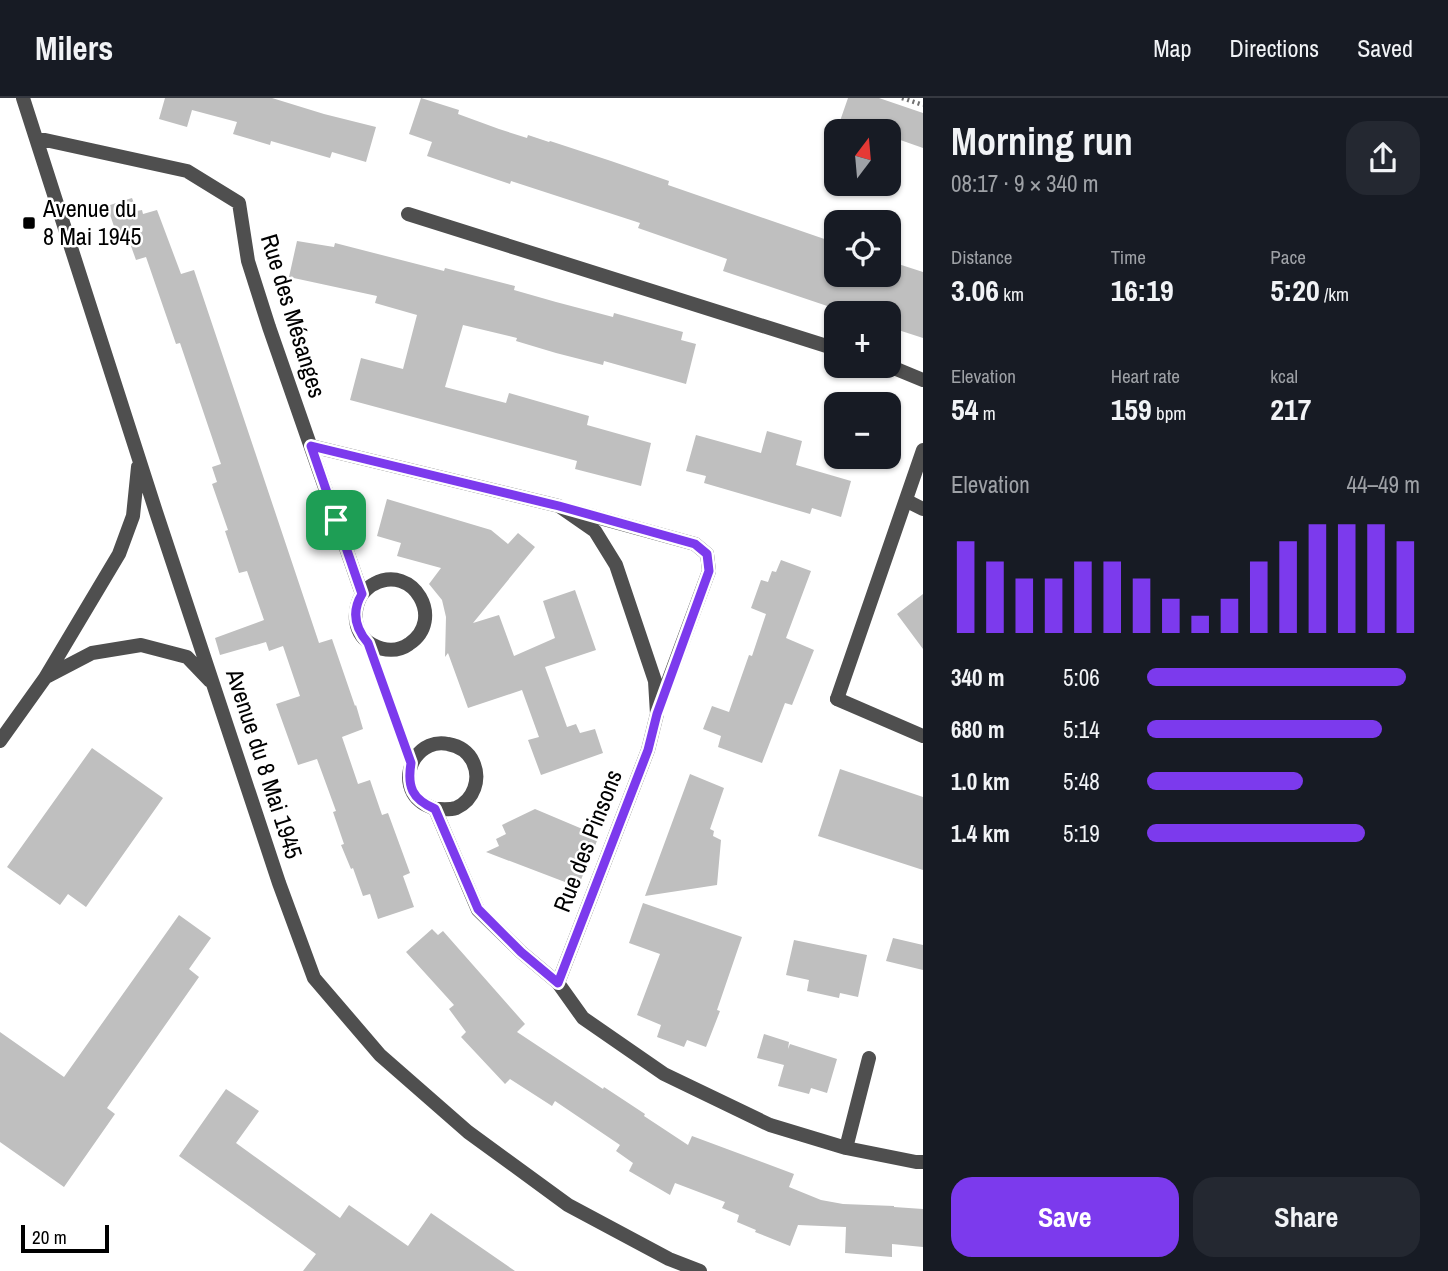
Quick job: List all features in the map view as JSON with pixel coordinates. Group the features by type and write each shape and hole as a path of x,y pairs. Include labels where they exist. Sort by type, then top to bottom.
{"street":[{"name":"Avenue du 8 Mai 1945","path":"23,98 213,685 279,883 314,978 380,1055 468,1132 568,1205 669,1259 700,1271"},
{"name":"Rue des Mésanges","path":"36,138 187,171 239,203 248,261 362,594"},
{"path":"408,214 824,345"},
{"path":"901,371 923,380"},
{"name":"Rue des Pinsons","path":"311,446 559,506 695,544 707,554 709,571 657,714 648,750 558,983"},
{"path":"923,450 837,699 923,736"},
{"path":"0,741 45,678 119,554 134,516 139,459"},
{"path":"906,501 923,509"},
{"name":"Rue des Pinsons","path":"559,506 595,531 616,565 655,681 657,714"},
{"path":"385,580 401,581 414,589 422,599 425,611 419,636 404,647 385,650 368,643 356,622 357,602 362,594 373,584 385,580"},
{"path":"45,678 92,653 141,645 187,657 213,685"},
{"path":"440,742 458,746 470,756 477,770 476,785 470,798 455,808 435,809 422,803 413,793 409,778 411,763 416,754 440,742"},
{"path":"435,809 478,909 521,952 558,983 583,1018 664,1074 770,1125 846,1148 923,1162"},
{"path":"846,1148 869,1058"}],"path":[{"path":"902,98 923,105"},
{"path":"368,643 411,763"}],"building":[{"path":"165,98 272,98 376,127 366,162 332,152 330,158 271,141 270,145 233,134 237,122 192,110 187,127 159,119"},
{"path":"421,98 459,110 458,114 499,129 527,138 528,135 550,141 669,181 668,185 824,239 824,287 901,287 901,265 923,272 923,338 901,331 901,301 824,301 824,305 723,271 727,259 638,228 640,223 427,156 432,142 409,134"},
{"path":"848,98 879,98 923,113 923,148 901,140 901,119 841,119"},
{"path":"132,198 137,211 142,210 143,214 157,210 181,274 194,270 319,643 332,639 356,705 363,729 342,737 358,784 370,780 382,815 388,813 410,873 403,876 414,907 378,919 370,894 363,896 341,845 344,844 333,812 336,811 317,759 298,765 276,704 300,696 283,646 269,651 266,642 220,655 215,638 264,620 247,571 239,573 225,531 228,530 212,484 217,482 212,467 221,464 180,343 176,344 146,257 136,260 127,235 118,238 107,206"},
{"path":"297,241 334,247 335,243 444,271 445,268 515,286 514,290 556,302 613,317 614,313 683,332 681,340 696,344 686,384 604,361 603,365 556,353 516,341 517,338 463,325 445,387 506,403 509,393 589,416 587,425 651,443 641,486 575,469 577,461 350,400 361,358 403,369 417,315 375,303 377,296 289,277"},
{"path":"767,431 802,441 796,465 851,481 841,517 812,508 810,514 704,483 706,476 686,471 696,435 761,453"},
{"path":"387,499 491,530 508,544 518,533 535,547 473,623 499,615 514,656 555,638 543,601 575,590 596,650 545,667 567,727 576,724 580,733 595,729 603,753 541,775 528,740 539,737 522,690 468,708 448,653 445,657 446,617 442,600 429,584 441,568 397,556 401,543 377,536"},
{"path":"781,560 811,571 786,638 814,650 792,705 785,703 762,763 718,747 721,736 703,729 712,706 729,712 766,614 751,608 761,580 768,582 772,571 776,572"},
{"path":"923,594 923,649 897,614"},
{"path":"92,748 163,798 86,907 68,894 60,905 7,867"},
{"path":"840,769 923,797 923,870 818,836"},
{"path":"690,774 724,788 710,829 714,831 713,836 721,840 717,885 645,896"},
{"path":"535,809 599,836 578,887 486,852 499,846 496,839 506,834 502,825"},
{"path":"643,903 742,937 717,1010 720,1011 706,1047 687,1040 684,1047 657,1037 661,1025 637,1015 660,954 629,943"},
{"path":"179,915 211,938 189,969 199,977 107,1108 115,1114 64,1187 0,1142 0,1032 64,1077"},
{"path":"432,929 438,935 443,931 525,1024 517,1032 645,1114 644,1116 688,1145 692,1136 794,1174 789,1187 821,1200 923,1209 923,1247 892,1244 892,1257 845,1253 846,1227 798,1225 790,1246 737,1222 739,1215 722,1208 725,1202 675,1183 670,1195 629,1171 633,1163 616,1151 620,1145 555,1101 552,1106 510,1079 505,1084 461,1037 466,1032 449,1009 454,1005 406,952"},
{"path":"893,938 923,945 923,970 886,961"},
{"path":"794,940 867,955 858,997 840,993 839,998 807,991 809,980 786,975"},
{"path":"764,1034 789,1042 788,1049 790,1044 837,1059 827,1093 811,1088 809,1094 778,1086 784,1065 757,1058"},
{"path":"226,1089 259,1111 236,1143 340,1218 349,1205 408,1246 431,1213 515,1271 303,1271 316,1254 179,1156"}],"place":[{"name":"Avenue du 8 Mai 1945","path":"29,223"}],"route":[{"path":"311,446 559,506 695,544 707,554 709,571 657,714 648,750 558,983 521,952 478,909 435,809 422,803 413,793 409,778 411,763 368,643 356,622 357,602 362,594 336,520 311,446"}]}
